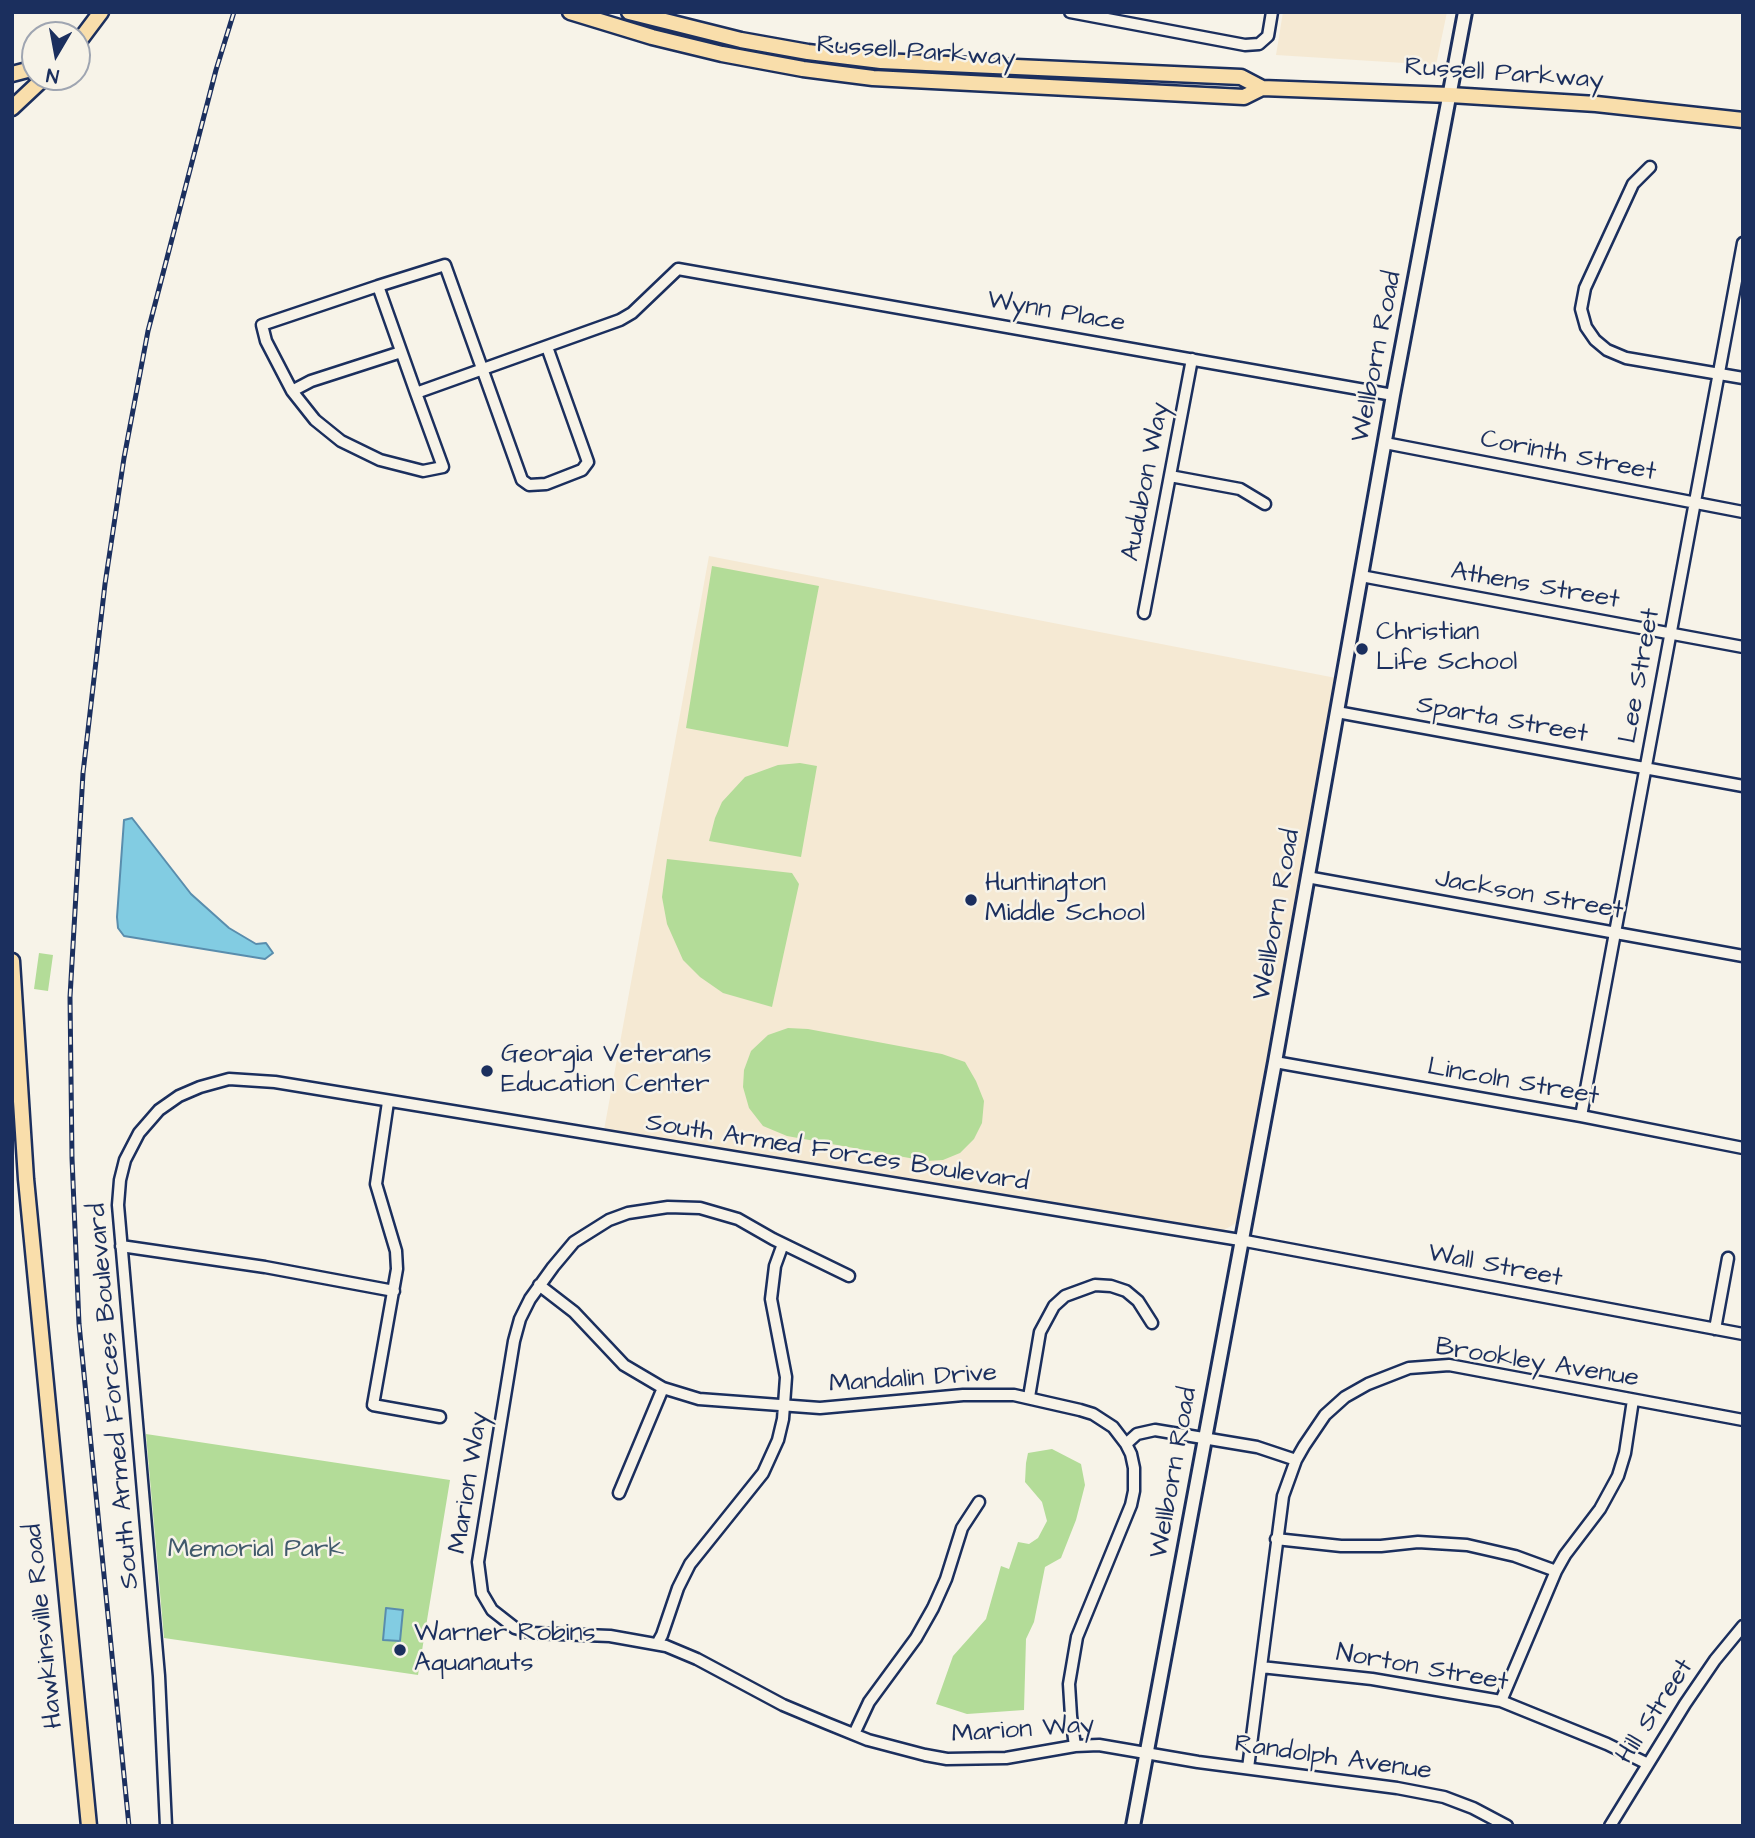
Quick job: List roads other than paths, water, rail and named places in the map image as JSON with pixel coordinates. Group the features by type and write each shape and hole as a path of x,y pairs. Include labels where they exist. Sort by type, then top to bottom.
{"main road":[{"name":"Russell Parkway","path":"570,12 652,37 722,54 873,78 1244,97 1262,88"},
{"name":"Russell Parkway","path":"629,12 741,40 849,57 949,65 1241,77 1262,88 1596,104 1743,120"},
{"path":"12,108 30,91"},
{"name":"Hawkinsville Road","path":"12,961 26,1180 89,1826"}],"street":[{"path":"1070,12 1245,45 1259,44 1268,36 1272,12"},
{"name":"Wellborn Road","path":"1133,1826 1275,1062 1392,395 1465,12"},
{"path":"1650,167 1633,184 1585,288 1581,309 1586,327 1595,340 1607,350 1626,358 1743,378"},
{"name":"Lee Street","path":"1581,1116 1743,243"},
{"path":"378,286 443,467 424,471 380,460 341,441 315,420 292,391 266,341 262,325 378,286 445,265 522,480 529,485 546,484 582,471 588,462 547,346"},
{"name":"Wynn Place","path":"416,393 626,317 678,270 1392,395"},
{"path":"292,391 311,381 401,352"},
{"name":"Audubon Way","path":"1144,613 1192,359"},
{"name":"Corinth Street","path":"1385,443 1743,512"},
{"path":"1170,476 1240,489 1265,504"},
{"name":"Athens Street","path":"1361,576 1743,647"},
{"name":"Sparta Street","path":"1337,712 1743,786"},
{"name":"Jackson Street","path":"1307,877 1743,956"},
{"name":"Lincoln Street","path":"1275,1062 1581,1116 1743,1148"},
{"name":"South Armed Forces Boulevard","path":"166,1826 159,1676 118,1205 125,1160 139,1133 159,1110 179,1096 229,1079 275,1082 1240,1240"},
{"path":"388,1102 376,1184 396,1251 397,1269 373,1405 440,1417"},
{"name":"Marion Way","path":"849,1276 738,1219 719,1212 690,1208 638,1210 609,1220 574,1242 524,1308 514,1341 479,1552 478,1573 482,1593 498,1617 524,1630 610,1636 657,1644 697,1659 783,1705 886,1745 947,1759 1006,1758 1090,1744 1146,1754"},
{"name":"Wall Street","path":"1240,1240 1743,1334"},
{"path":"657,1644 690,1564 768,1465 780,1434 786,1377 771,1299 775,1266 783,1244"},
{"path":"121,1246 394,1291"},
{"path":"1716,1329 1728,1258"},
{"name":"Mandalin Drive","path":"539,1285 574,1312 624,1365 663,1388 687,1396 715,1402 840,1407 980,1394 1029,1397 1093,1414 1113,1427 1126,1444"},
{"path":"1029,1397 1040,1332 1054,1306 1065,1296 1095,1285 1111,1286 1126,1291 1138,1301 1152,1323"},
{"name":"Brookley Avenue","path":"1248,1768 1283,1496 1296,1460 1316,1426 1345,1397 1368,1384 1422,1365 1449,1365 1743,1420"},
{"path":"619,1493 663,1388"},
{"path":"1501,1701 1556,1571 1600,1509 1618,1476 1625,1453 1633,1400"},
{"path":"1075,1746 1069,1701 1073,1654 1082,1622 1131,1505 1134,1468 1126,1444 1137,1434 1155,1430 1257,1447 1296,1460"},
{"path":"854,1734 869,1702 916,1638 933,1608 946,1579 962,1528 979,1502"},
{"path":"1276,1539 1341,1546 1418,1542 1467,1545 1515,1556 1556,1571"},
{"name":"Hill Street","path":"1610,1826 1707,1671 1743,1626"},
{"name":"Norton Street","path":"1261,1667 1372,1679 1501,1701 1607,1744 1648,1764"},
{"name":"Randolph Avenue","path":"1146,1754 1397,1788 1444,1797 1474,1808 1507,1826"}],"water":[{"path":"132,818 191,894 229,928 256,944 266,943 273,953 265,959 124,936 118,928 117,917 124,820"},
{"path":"386,1608 403,1610 400,1641 383,1640"}],"railway":[{"path":"129,1826 79,1324 72,1158 70,997 83,773 105,584 124,458 148,331 216,70 234,12"}],"place":[{"name":"Christian Life School","path":"1362,649"},
{"name":"Huntington Middle School","path":"971,900"},
{"name":"Georgia Veterans Education Center","path":"487,1071"},
{"name":"Warner Robins Aquanauts","path":"400,1650"}],"park label":[{"name":"Memorial Park","path":"256,1551"}]}
